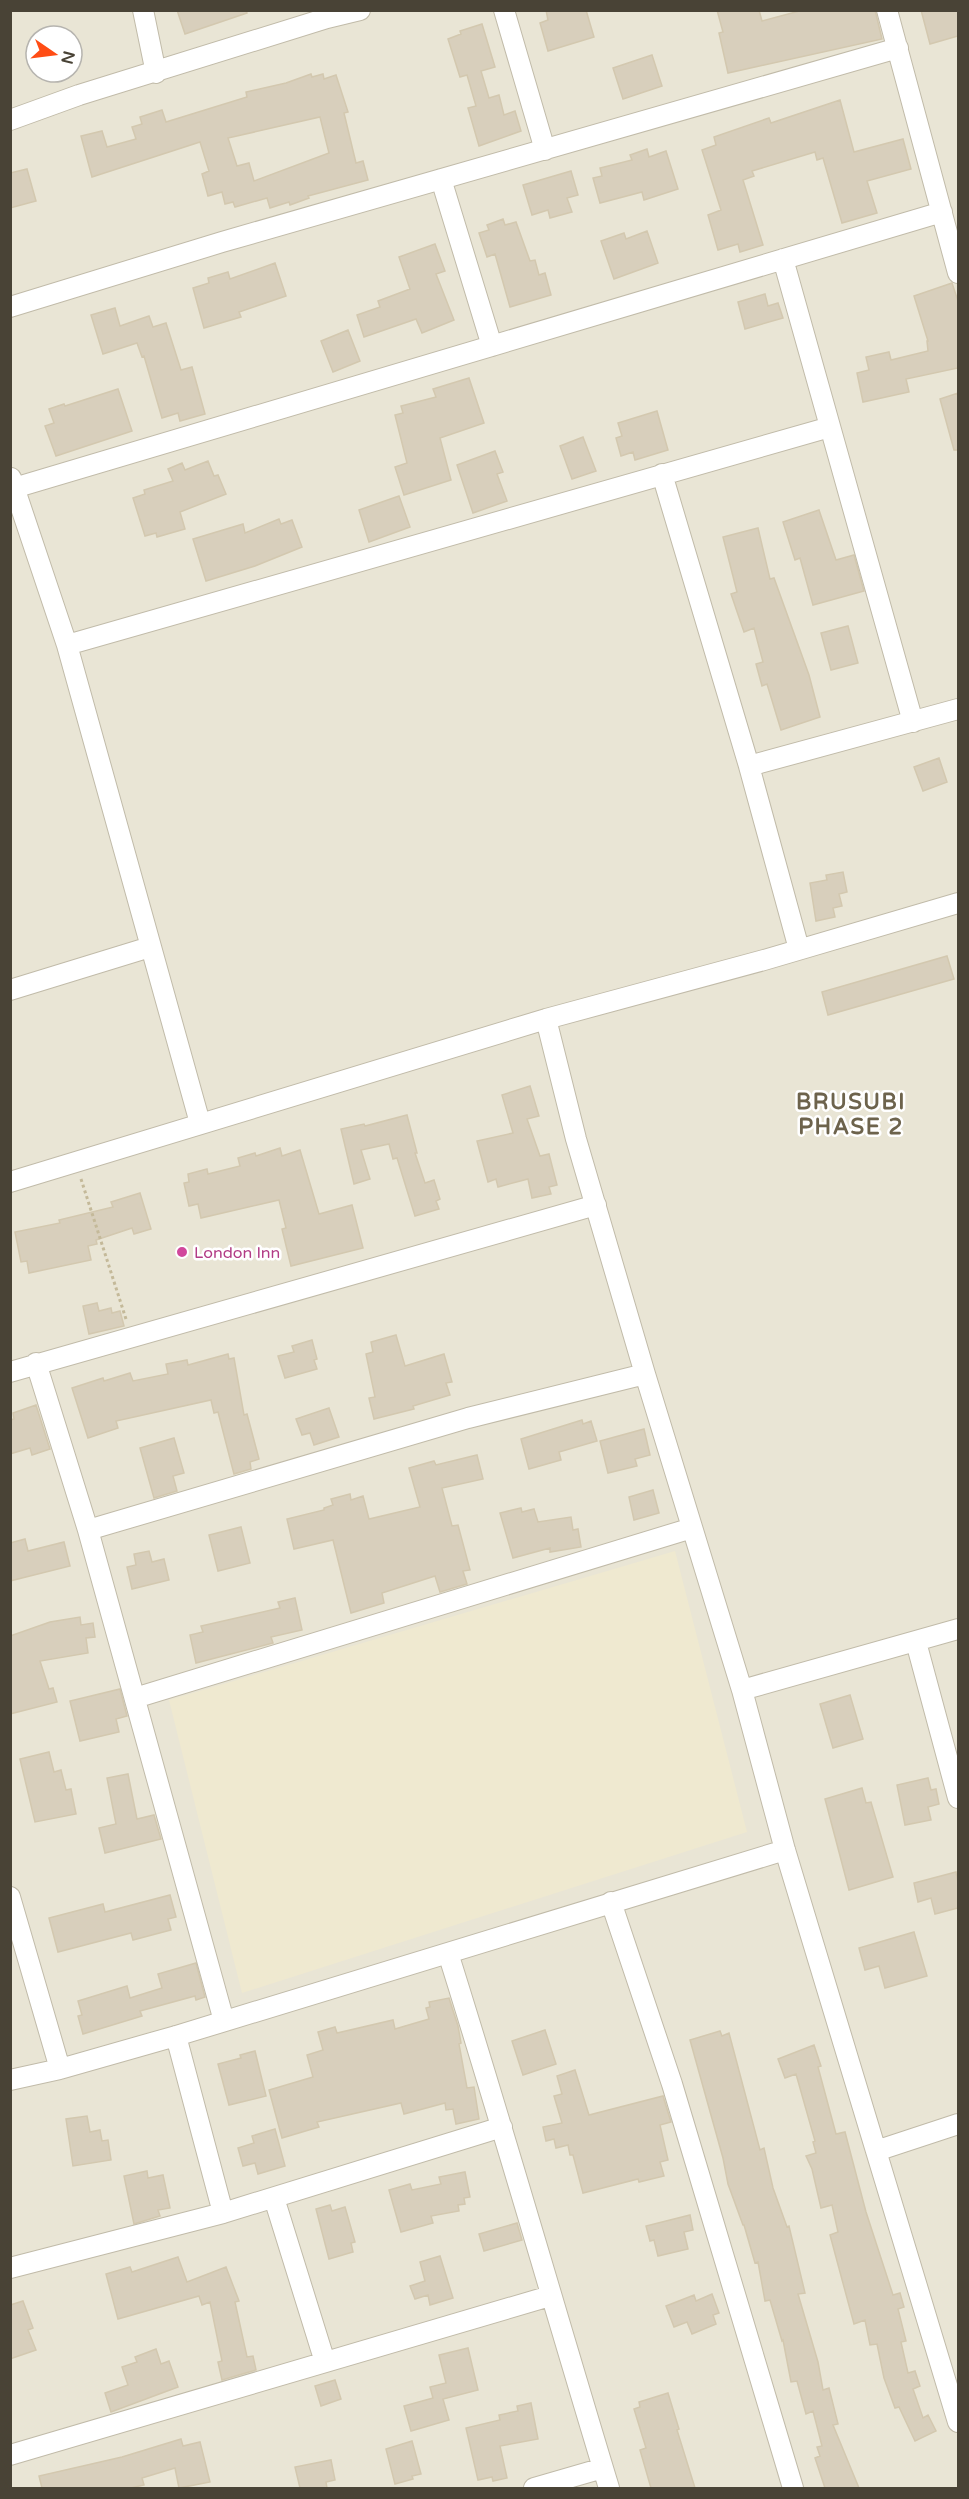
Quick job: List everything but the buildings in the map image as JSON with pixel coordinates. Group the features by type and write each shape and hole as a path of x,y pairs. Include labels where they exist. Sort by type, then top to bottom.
{"street":[{"path":"143,10 156,73"},
{"path":"10,120 32,114 79,95 156,73 326,14 360,10"},
{"path":"504,10 545,150"},
{"path":"887,10 958,273"},
{"path":"10,306 898,48"},
{"path":"441,179 492,346"},
{"path":"200,1123 67,645 12,482 492,346 942,212"},
{"path":"783,259 913,722"},
{"path":"67,645 830,427"},
{"path":"662,474 749,766 799,949"},
{"path":"749,766 958,709"},
{"path":"10,1182 546,1019 958,903"},
{"path":"10,990 150,947"},
{"path":"546,1019 576,1139 645,1374 742,1690 785,1850 958,2422"},
{"path":"10,1372 596,1205"},
{"path":"36,1364 88,1530 224,2021"},
{"path":"88,1530 468,1418 645,1374"},
{"path":"135,1698 692,1528"},
{"path":"742,1690 958,1629"},
{"path":"916,1642 958,1798"},
{"path":"10,2080 60,2069 176,2036 785,1850"},
{"path":"10,1897 60,2069"},
{"path":"611,1902 672,2084 793,2488"},
{"path":"447,1953 502,2127 550,2296 609,2488"},
{"path":"176,2036 223,2213"},
{"path":"876,2151 958,2124"},
{"path":"10,2268 223,2213 502,2127"},
{"path":"274,2198 325,2362"},
{"path":"10,2456 550,2296"},
{"path":"534,2488 603,2468"}],"path":[{"path":"76,1163 132,1337"}],"shaded area":[{"path":"11,11 958,11 958,2488 11,2488"},
{"path":"675,1551 747,1832 242,1993 169,1700"}],"place":[{"name":"London Inn","path":"182,1252"}],"district":[{"name":"BRUSUBI PHASE 2","path":"851,1114"}]}
